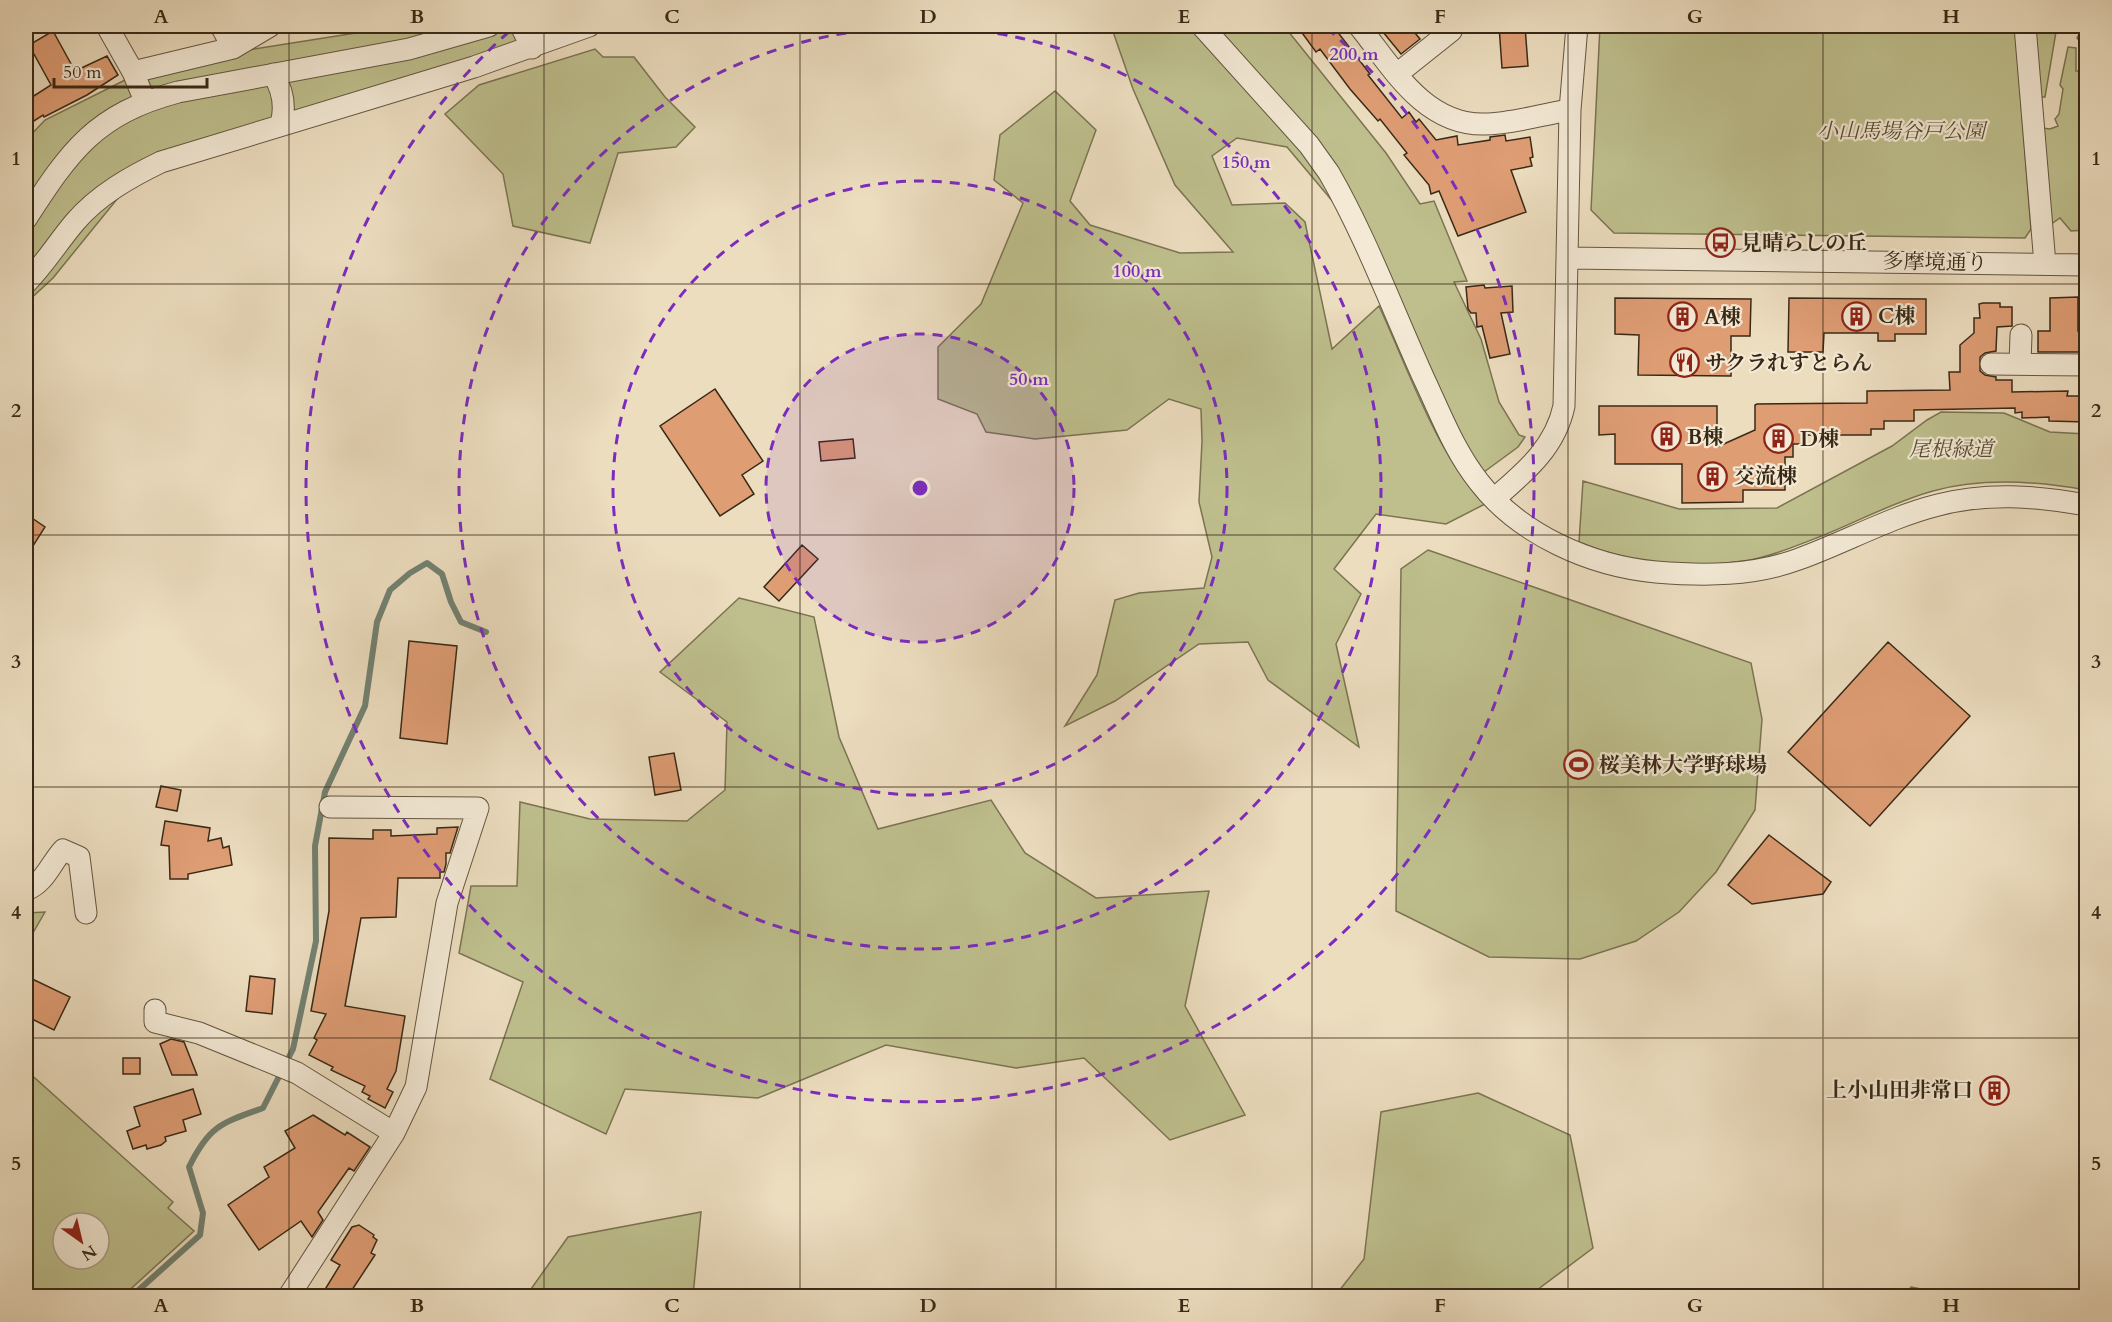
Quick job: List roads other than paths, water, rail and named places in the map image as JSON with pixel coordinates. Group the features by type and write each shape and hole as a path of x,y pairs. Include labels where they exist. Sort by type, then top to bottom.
{"street":[{"path":"107,26 133,72 145,101"},
{"path":"221,26 233,48"},
{"path":"133,72 233,48 270,26"},
{"path":"26,219 31,198 67,157 92,134 145,101 409,49 489,26"},
{"path":"521,26 532,48"},
{"path":"26,284 76,221 109,192 135,174 171,158 532,48 589,26"},
{"path":"1202,26 1309,145 1329,173 1454,442 1479,483 1518,519 1547,537 1594,561 1632,570 1701,575 1731,574 1775,566 1836,545 1908,514 1964,500 2022,496 2086,505"},
{"path":"1359,26 1421,101 1438,114 1461,123 1485,124 1570,110"},
{"path":"1397,74 1451,31 1450,26"},
{"path":"1494,499 1547,449 1560,424 1565,389 1570,110 1577,26"},
{"path":"2025,26 2045,264"},
{"path":"273,74 279,83 284,104 281,124"},
{"name":"多摩境通り","path":"1567,258 2086,264"},
{"path":"2020,364 2021,335"},
{"path":"1991,364 2086,365"},
{"path":"289,1296 394,1133 416,1087 447,903 478,808 330,807"},
{"path":"26,888 39,885 63,850 71,852 79,857 86,913"},
{"path":"155,1010 156,1022 199,1033 297,1073 394,1133"}],"waterway":[{"path":"132,1296 200,1235 203,1213 189,1167 196,1153 210,1134 226,1122 263,1108 293,1049 316,941 315,846 325,792 365,706 377,622 390,590 410,573 427,563 442,574 451,602 461,622 486,632"}],"place":[{"name":"見晴らしの丘","path":"1720,243"},
{"name":"C棟","path":"1857,316"},
{"name":"A棟","path":"1683,317"},
{"name":"サクラれすとらん","path":"1684,363"},
{"name":"B棟","path":"1666,437"},
{"name":"D棟","path":"1779,439"},
{"name":"交流棟","path":"1713,476"},
{"name":"桜美林大学野球場","path":"1578,765"},
{"name":"上小山田非常口","path":"1994,1090"}],"park label":[{"name":"小山馬場谷戸公園","path":"1901,131"},
{"name":"尾根緑道","path":"1951,449"}]}
